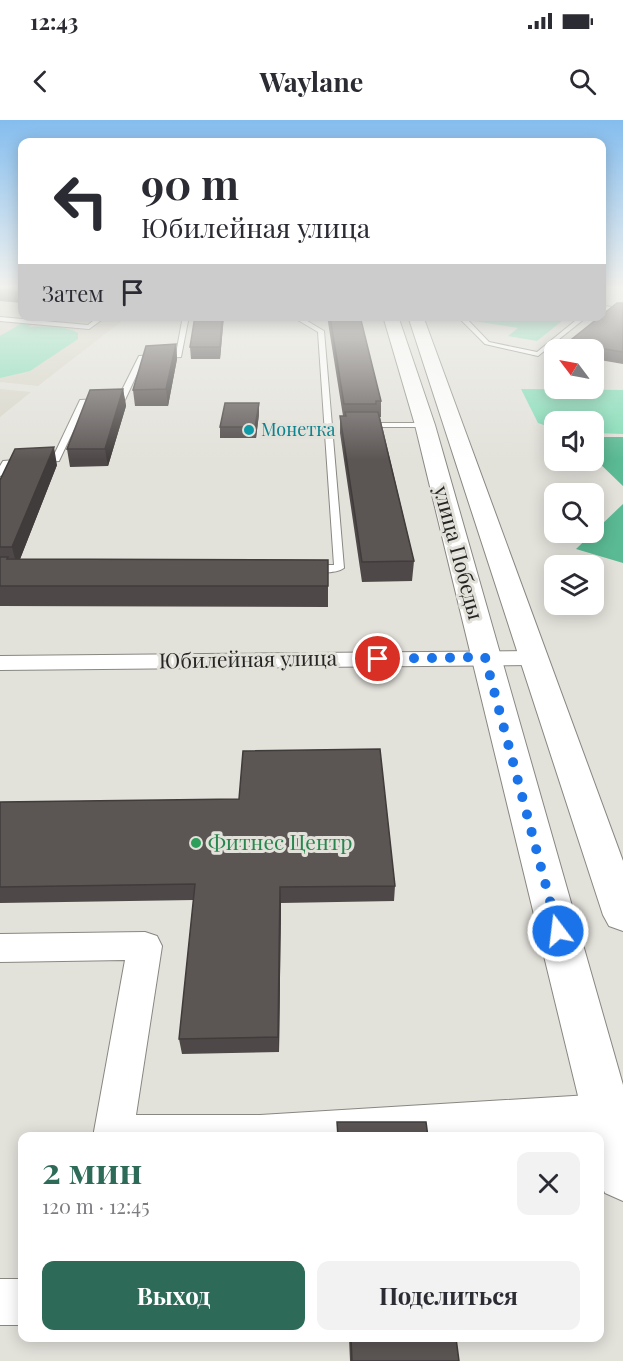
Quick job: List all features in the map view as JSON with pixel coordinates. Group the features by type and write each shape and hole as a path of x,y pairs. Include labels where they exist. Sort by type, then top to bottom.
{"street":[{"name":"улица Победы","path":"399,344 425,425 623,1175"},
{"name":"улица Победы","path":"425,344 623,915"},
{"name":"Юбилейная улица","path":"0,663 532,658"},
{"path":"0,948 145,946 113,1132"},
{"path":"320,1132 606,1113"},
{"path":"0,1302 18,1302"}],"lane":[{"path":"0,473 6,463 56,459 83,402 121,400 141,357 179,356 181,344"},
{"path":"304,568 339,568 322,344"},
{"path":"491,344 538,354 550,344"},
{"path":"328,425 340,425"},
{"path":"351,425 425,425"}],"shaded area":[{"path":"0,344 92,344 38,386 0,382"},
{"path":"0,389 31,392 0,417"}],"green space":[{"path":"0,344 71,344 30,371 0,378"},
{"path":"521,389 544,389 544,399 604,399 604,390 623,390 623,434 604,433 604,411 544,411 544,425 538,423"},
{"path":"604,437 623,437 623,486 604,468"},
{"path":"623,504 623,563 604,557 604,555 576,549 582,543 604,543 604,522"}],"building":[{"path":"176,344 166,389 133,390 146,346"},
{"path":"190,344 220,344 220,347 190,347"},
{"path":"334,344 367,344 381,401 376,401 376,404 344,404"},
{"path":"604,344 623,344 623,352 604,349"},
{"path":"123,389 105,449 67,449 90,390"},
{"path":"225,403 259,403 255,427 220,427"},
{"path":"345,412 378,412 414,561 362,562 340,416 346,416"},
{"path":"54,447 12,547 0,547 0,480 15,449"},
{"path":"0,557 8,557 7,559 328,560 328,586 0,586"},
{"path":"380,749 395,886 280,887 278,1037 179,1039 195,884 0,887 0,802 239,799 243,751"},
{"path":"337,1122 426,1122 427,1132 338,1132"},
{"path":"351,1342 457,1342 459,1361 352,1361"}],"place":[{"name":"Монетка","path":"249,430"},
{"name":"Фитнес Центр","path":"196,843"}],"route":[{"path":"378,659 485,657 558,931"}]}
